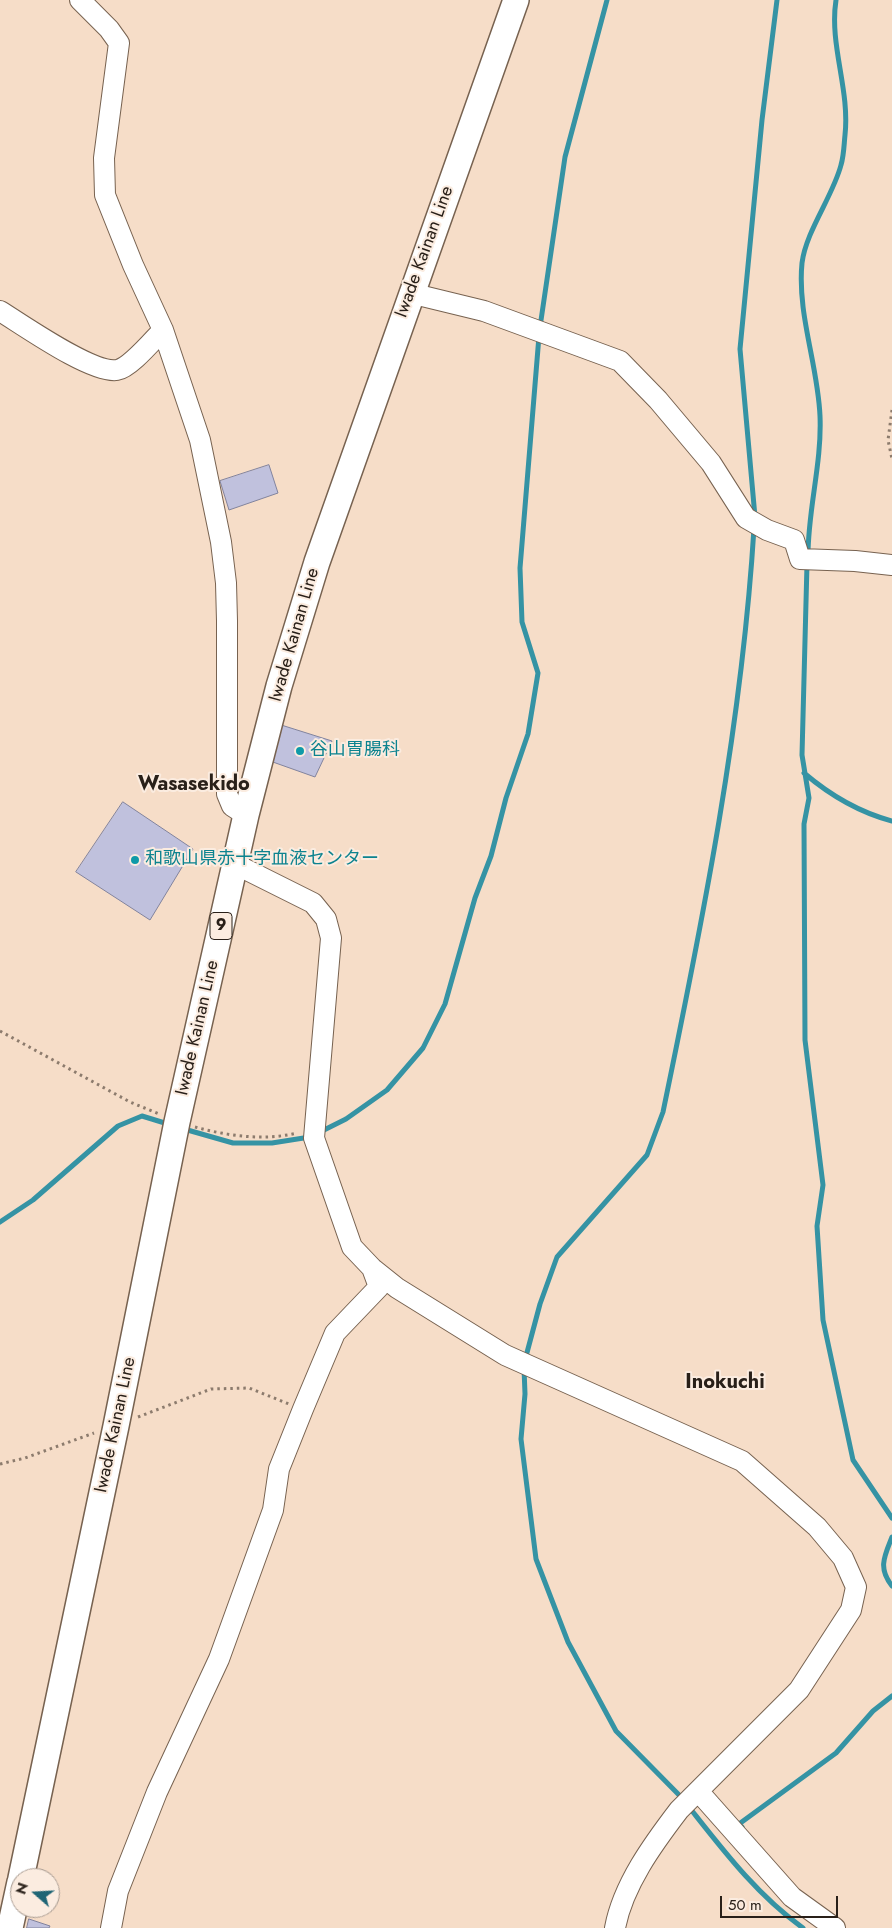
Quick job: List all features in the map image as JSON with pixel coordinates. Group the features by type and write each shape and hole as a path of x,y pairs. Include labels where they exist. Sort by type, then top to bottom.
{"main road":[{"name":"Iwade Kainan Line","path":"23,1868 116,1426 176,1122 246,815 279,686 317,562 410,294 516,0"}],"street":[{"path":"80,0 109,29 119,43 104,158 105,195 133,265 164,330 200,440 221,542 226,583 227,621 227,794 232,806 246,815"},
{"path":"410,294 484,311 620,361 658,400 711,463 746,518 767,530 794,540 800,559 855,561 892,566"},
{"path":"0,311 82,362 116,370 128,365 164,330"},
{"path":"235,864 313,903 326,919 331,938 315,1129 319,1153 352,1247 372,1268 397,1288 505,1355 742,1461 816,1527 843,1558 856,1587 851,1610 799,1690 678,1810 646,1857 632,1883 615,1928"},
{"path":"111,1928 118,1891 157,1792 219,1659 273,1510 279,1469 302,1409 335,1332 379,1287 372,1268"},
{"path":"698,1791 792,1897 835,1928"}],"path":[{"path":"892,410 888,440 892,459"},
{"path":"0,1031 130,1102 176,1122 218,1133 275,1139 315,1129"},
{"path":"0,1464 25,1458 116,1426 211,1389 249,1388 302,1409"}],"building":[{"path":"269,465 278,493 229,510 220,481"},
{"name":"谷山胃腸科","path":"278,724 332,741 315,777 270,761"},
{"name":"和歌山県赤十字血液センター","path":"123,802 193,849 150,920 76,872"},
{"path":"29,1919 50,1926 49,1928 27,1928"}],"waterway":[{"path":"540,327 565,157 607,0"},
{"path":"755,517 740,349 762,120 777,0"},
{"path":"808,555 810,520 819,451 820,416 816,378 802,301 801,282 804,251 837,177 843,153 846,118 835,34 836,0"},
{"path":"320,1132 346,1119 387,1090 423,1048 445,1004 475,898 491,856 506,798 528,734 538,673 522,622 520,568 539,336"},
{"path":"525,1360 540,1304 557,1257 647,1155 663,1112 719,821 740,675 754,528"},
{"path":"807,564 802,755 809,798 804,824 805,1040 823,1185 817,1226 823,1320 853,1460 892,1518"},
{"path":"804,773 824,789 845,802 868,813 892,821"},
{"path":"0,1222 33,1200 118,1126 142,1116 168,1124"},
{"path":"184,1129 233,1143 272,1143 310,1137"},
{"path":"524,1368 525,1394 521,1439 536,1559 568,1642 616,1731 684,1800"},
{"path":"892,1537 884,1562 885,1574 892,1586"},
{"path":"742,1827 739,1824 836,1753 873,1711 892,1696"},
{"path":"689,1807 756,1887 803,1928"}],"place":[{"name":"谷山胃腸科","path":"300,751"},
{"name":"和歌山県赤十字血液センター","path":"135,860"}],"district":[{"name":"Wasasekido","path":"194,785"},
{"name":"Inokuchi","path":"725,1383"}]}
